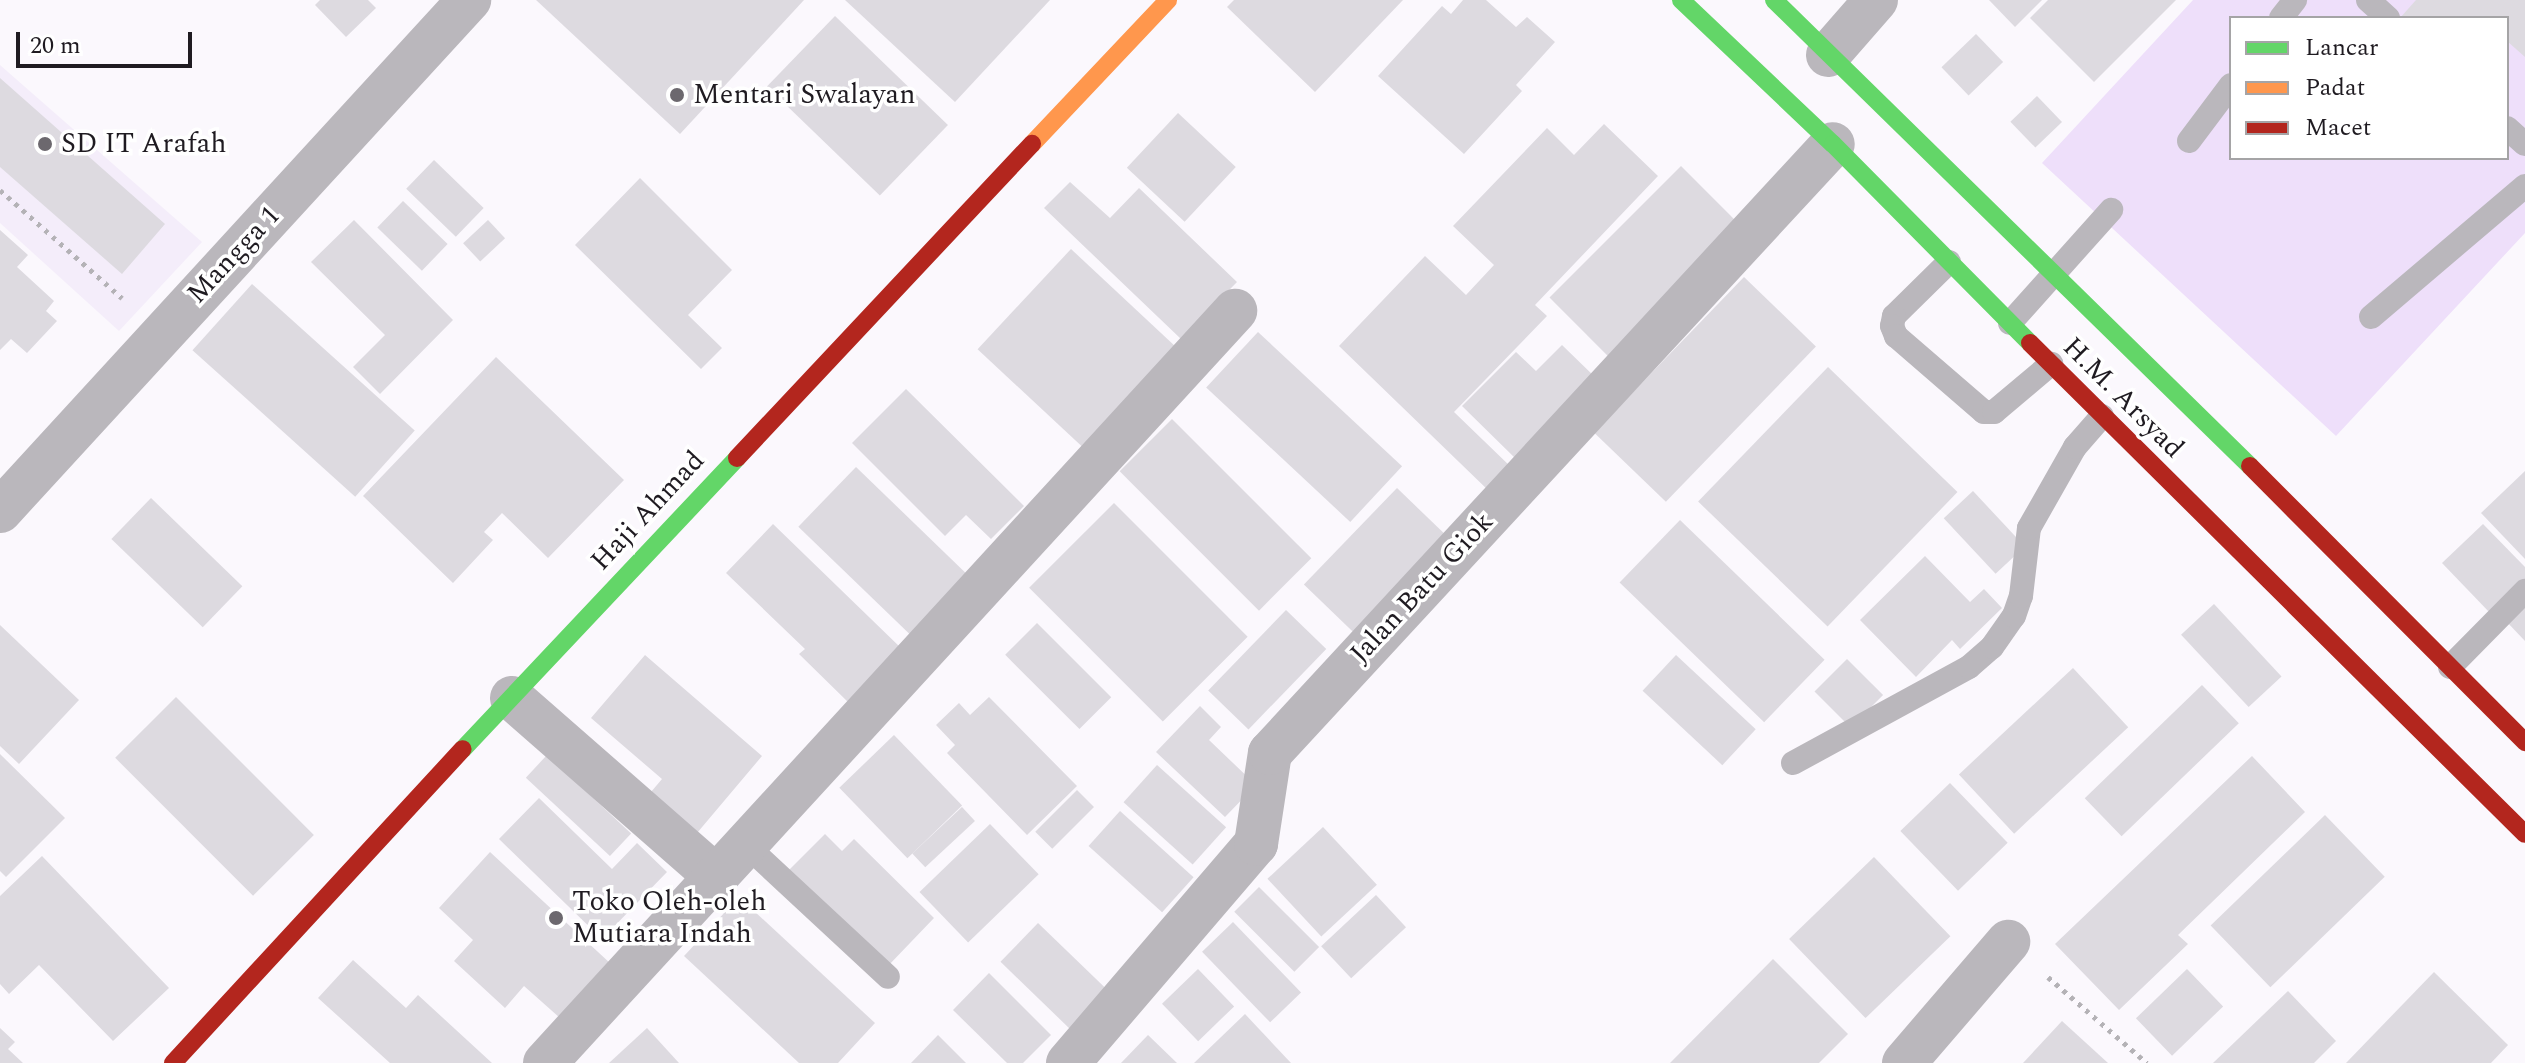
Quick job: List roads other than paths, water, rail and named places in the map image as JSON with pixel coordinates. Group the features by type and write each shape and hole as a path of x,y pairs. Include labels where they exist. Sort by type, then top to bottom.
{"street":[{"name":"Mangga 1","path":"0,511 469,0"},
{"name":"Haji Ahmad","path":"173,1063 1168,0"},
{"name":"H.M. Arsyad","path":"1681,0 1833,144 2102,416 2525,834"},
{"name":"H.M. Arsyad","path":"1774,0 2525,742"},
{"path":"1828,55 1876,0"},
{"name":"Jalan Batu Giok","path":"1068,1063 1256,844 1270,753 1833,144"},
{"path":"545,1063 1235,311"},
{"path":"512,698 715,876"},
{"path":"1904,1063 2008,942"}],"lane":[{"path":"2283,16 2295,0"},
{"path":"2368,0 2386,16"},
{"path":"2189,141 2229,88"},
{"path":"2509,130 2525,144"},
{"path":"2371,317 2525,186"},
{"path":"2010,323 2111,210"},
{"path":"1949,262 1894,316 1892,326 1896,336 1984,412 1994,412 2051,364"},
{"path":"1793,763 1969,667 1992,647 2014,616 2021,596 2029,528 2075,447 2102,416"},
{"path":"2450,667 2525,591"},
{"path":"745,844 888,977"}],"place":[{"name":"Mentari Swalayan","path":"677,95"},
{"name":"SD IT Arafah","path":"45,144"},
{"name":"Toko Oleh-oleh Mutiara Indah","path":"556,918"}]}
